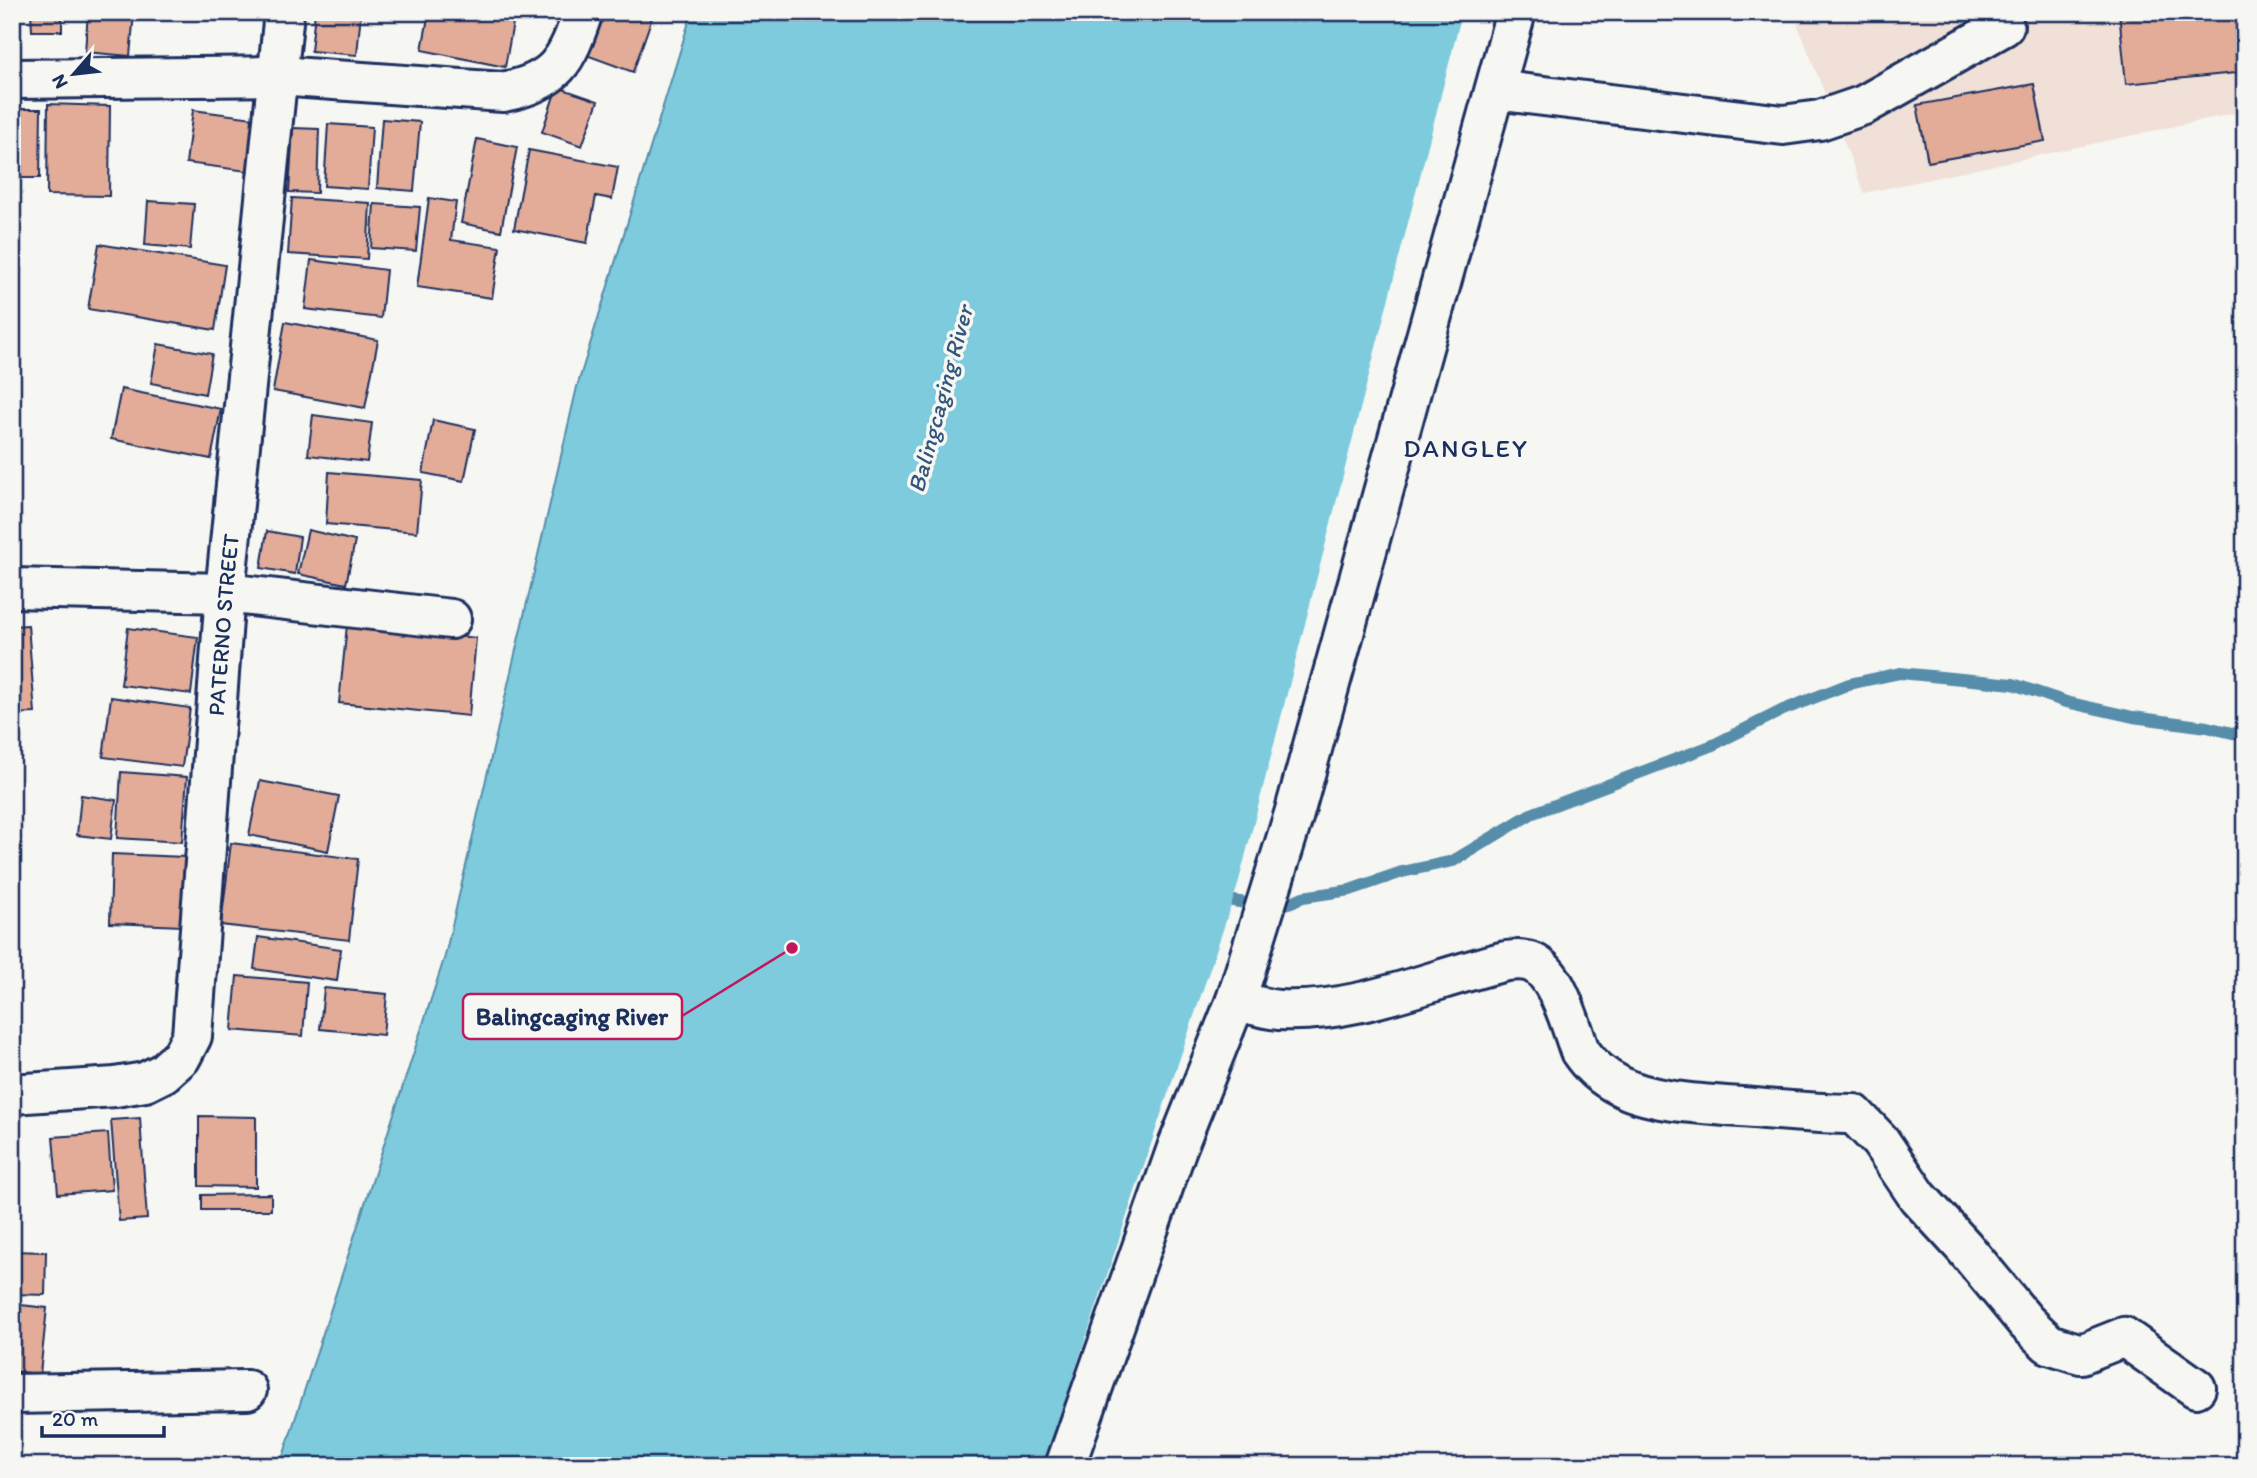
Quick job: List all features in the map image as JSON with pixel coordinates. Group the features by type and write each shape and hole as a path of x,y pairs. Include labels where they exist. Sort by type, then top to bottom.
{"street":[{"name":"PATERNO STREET","path":"12,1094 115,1087 145,1082 163,1073 181,1057 192,1035 225,593 284,12"},
{"path":"12,79 278,76 503,92 521,89 554,71 571,47 583,12"},
{"path":"1065,1466 1177,1148 1236,1000 1294,814 1516,12"},
{"path":"1495,90 1783,125 1820,120 1864,105 2004,26"},
{"path":"12,588 225,593 451,619"},
{"path":"1236,1000 1276,1010 1322,1010 1389,995 1506,961 1518,959 1534,963 1552,980 1580,1051 1587,1061 1622,1087 1662,1099 1699,1104 1815,1114 1854,1114 1880,1141 1918,1197 1964,1247 2026,1322 2049,1344 2081,1354 2124,1337 2196,1388"},
{"path":"12,1394 247,1390"}],"shaded area":[{"path":"1827,12 2245,12 2245,111 1864,193 1797,23"}],"water":[{"path":"692,12 1424,12 1202,876 1004,1466 280,1466 445,956 577,387"}],"building":[{"path":"31,12 62,12 62,31 32,31"},
{"path":"88,12 134,13 130,56 85,52"},
{"path":"315,12 361,12 357,55 311,51"},
{"path":"429,12 515,12 505,67 422,50"},
{"path":"592,12 654,12 633,72 578,52"},
{"path":"2119,12 2245,12 2245,72 2126,84"},
{"path":"2034,84 2045,141 1928,162 1917,105"},
{"path":"557,87 598,101 582,146 542,132"},
{"path":"48,104 110,106 109,196 47,195"},
{"path":"12,109 41,109 40,178 12,178"},
{"path":"193,110 254,118 247,171 186,163"},
{"path":"382,119 420,122 414,191 377,188"},
{"path":"328,124 372,127 368,189 324,186"},
{"path":"293,128 319,129 317,193 289,192"},
{"path":"477,139 517,147 501,231 461,223"},
{"path":"529,150 618,167 612,199 596,196 587,243 514,229"},
{"path":"292,198 370,203 367,259 288,254"},
{"path":"429,198 456,202 451,240 500,247 492,298 417,287"},
{"path":"148,201 194,204 190,249 145,245"},
{"path":"374,204 420,207 416,251 371,248"},
{"path":"99,244 225,265 215,330 88,309"},
{"path":"311,260 386,270 381,318 305,309"},
{"path":"285,322 378,340 365,408 273,391"},
{"path":"158,344 212,354 205,394 151,383"},
{"path":"121,389 221,409 211,459 111,439"},
{"path":"313,415 372,423 367,462 308,455"},
{"path":"433,420 475,429 464,481 423,473"},
{"path":"329,472 422,480 417,532 326,524"},
{"path":"308,530 355,541 346,584 298,574"},
{"path":"267,531 300,537 295,574 261,568"},
{"path":"28,625 35,713 12,714 12,626"},
{"path":"347,625 476,638 469,716 339,703"},
{"path":"128,628 198,637 191,694 121,685"},
{"path":"111,697 190,708 182,767 103,757"},
{"path":"121,772 187,777 182,842 117,838"},
{"path":"260,781 339,796 328,851 249,835"},
{"path":"81,795 116,800 111,839 77,835"},
{"path":"231,843 358,859 349,940 221,925"},
{"path":"112,854 185,857 183,926 110,923"},
{"path":"258,937 341,949 337,981 254,969"},
{"path":"237,976 307,982 303,1036 232,1030"},
{"path":"324,988 387,994 383,1035 320,1029"},
{"path":"199,1116 256,1117 256,1187 199,1186"},
{"path":"140,1118 147,1219 119,1221 111,1120"},
{"path":"108,1133 112,1190 58,1194 53,1137"},
{"path":"271,1194 271,1210 202,1210 202,1195"},
{"path":"12,1251 46,1252 45,1295 12,1294"},
{"path":"12,1304 47,1308 40,1374 12,1371"}],"waterway":[{"path":"1004,1466 1202,876 1424,12"},
{"path":"1184,892 1198,890 1221,899 1258,905 1289,903 1303,897 1350,890 1402,872 1453,861 1531,814 1713,745 1783,710 1849,684 1900,673 2013,684 2066,702 2133,717 2207,727 2245,736"}],"place":[{"name":"Balingcaging River","path":"792,948"}],"district":[{"name":"DANGLEY","path":"1466,448"}]}
